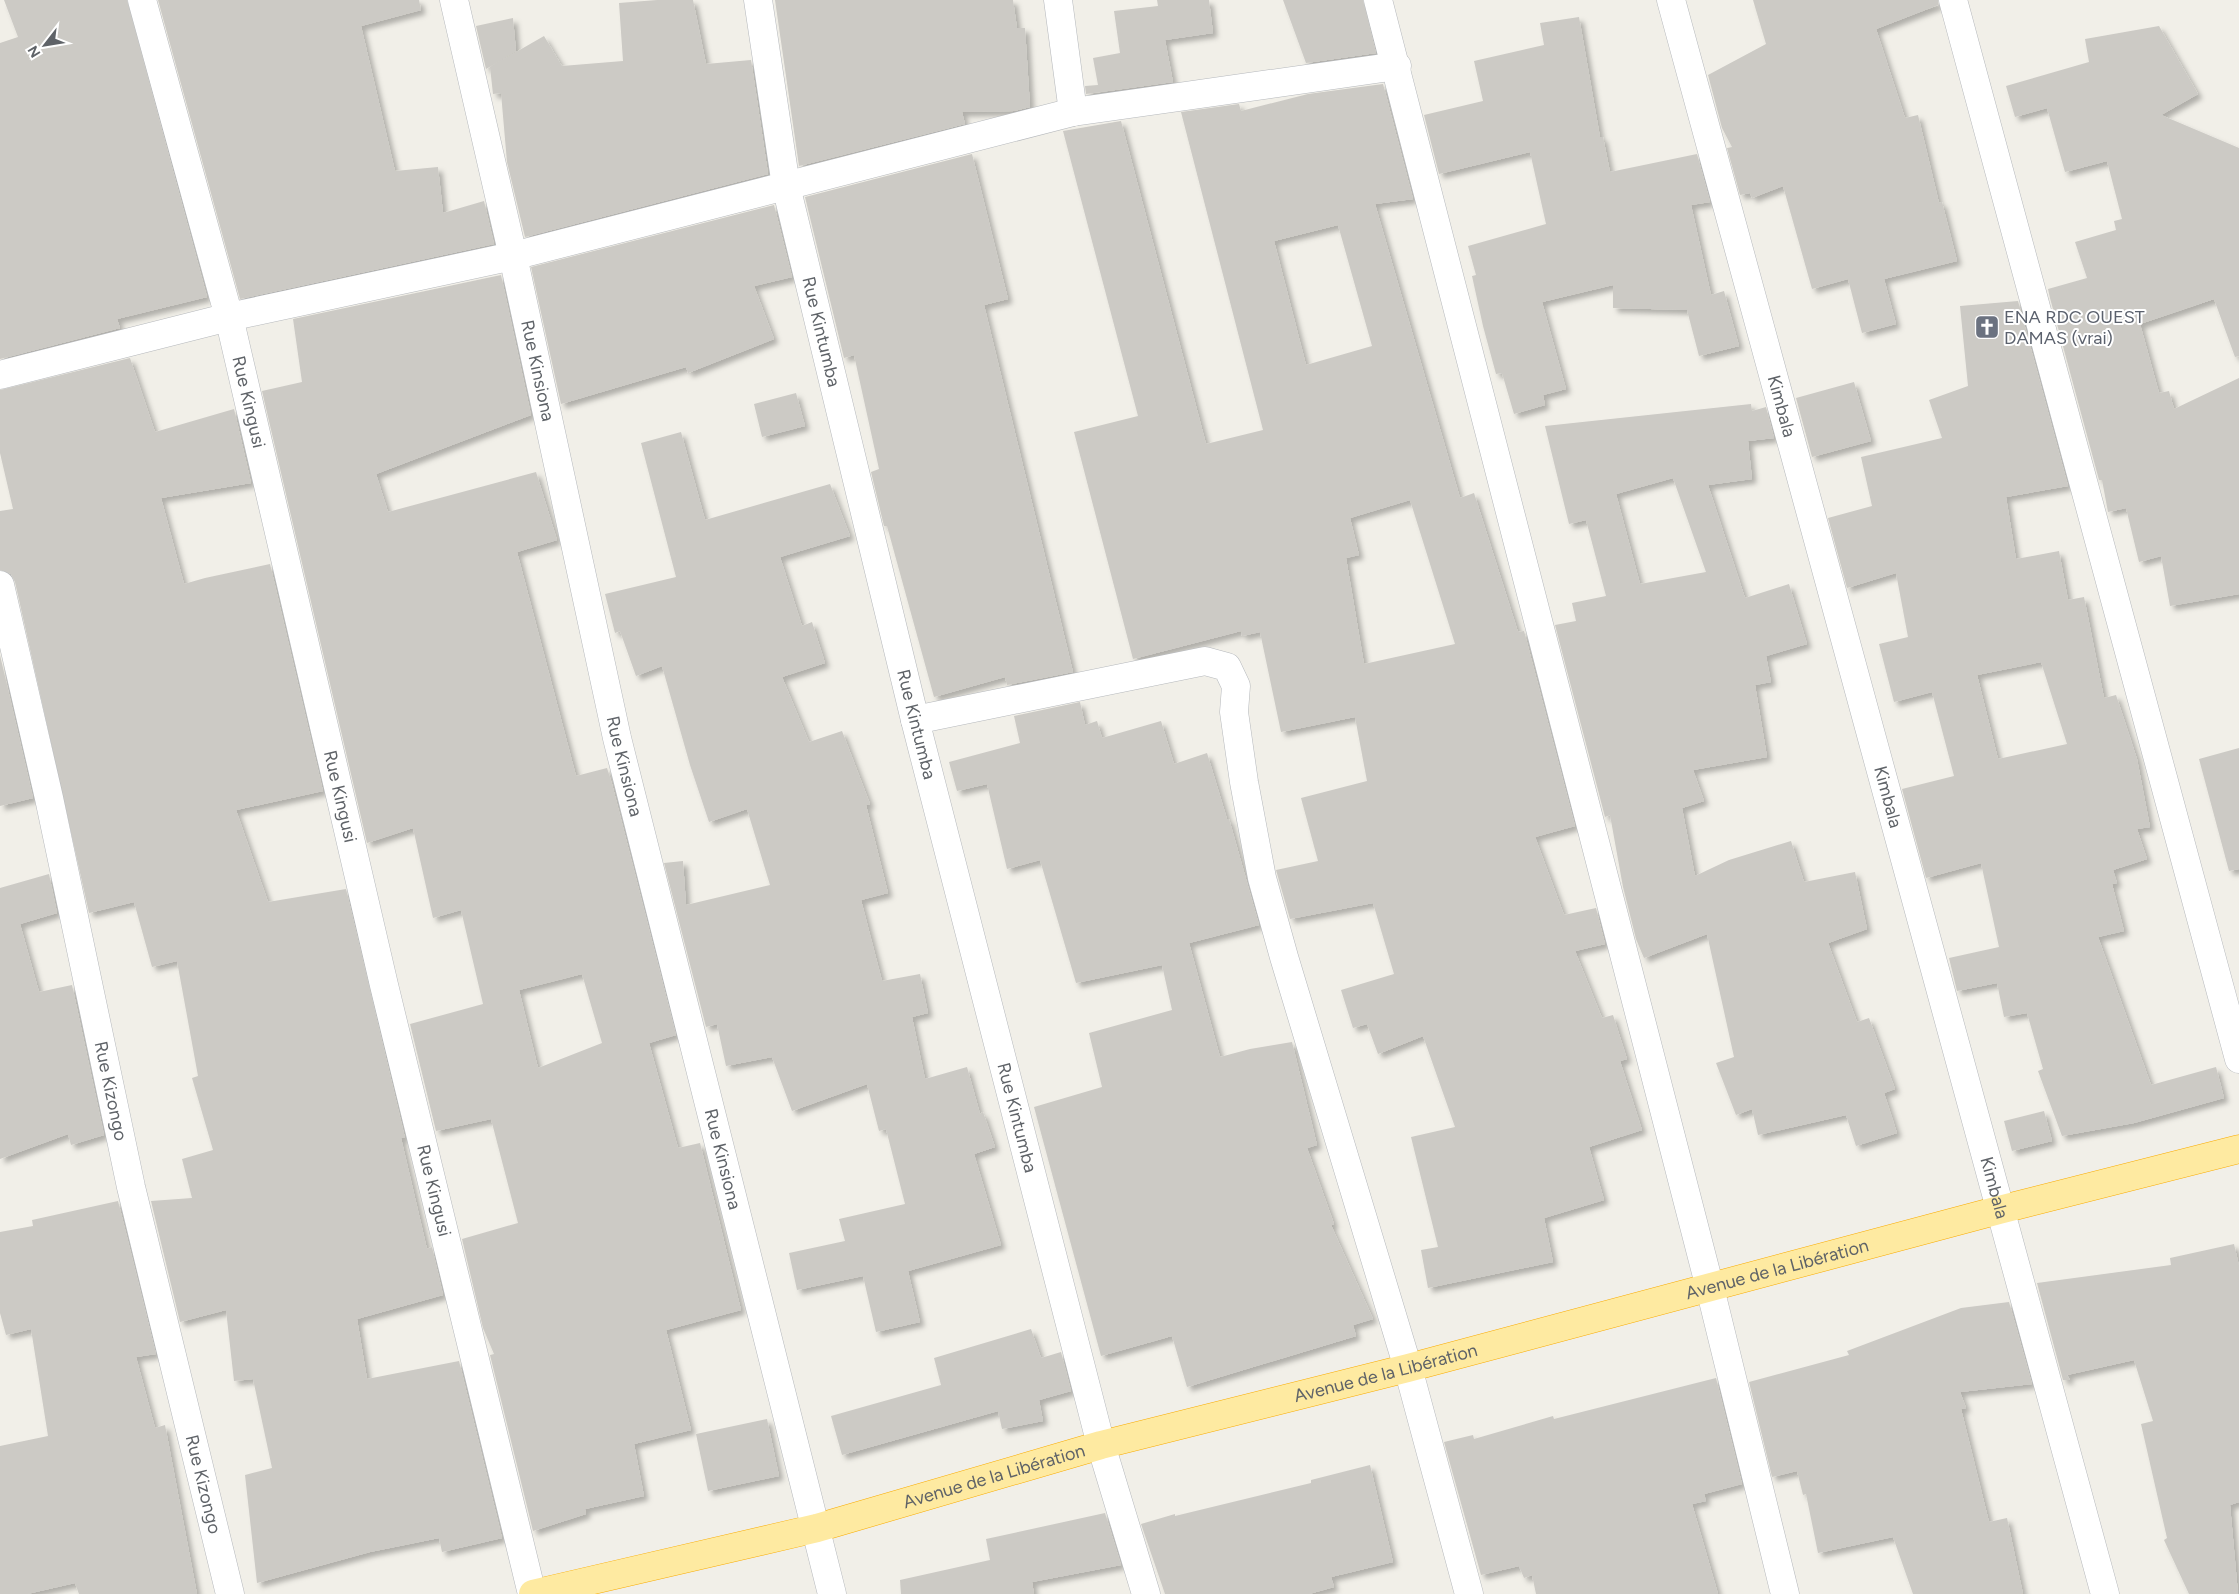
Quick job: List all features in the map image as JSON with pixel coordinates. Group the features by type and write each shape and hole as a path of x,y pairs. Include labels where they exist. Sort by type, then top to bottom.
{"highway":[{"name":"Avenue de la Libération","path":"533,1594 817,1528 1101,1445 1408,1368 1999,1210 2239,1149"}],"street":[{"name":"Rue Kingusi","path":"142,0 229,317 386,994 533,1594"},
{"name":"Rue Kinsiona","path":"454,0 513,256 617,738 817,1528 832,1594"},
{"name":"Rue Kintumba","path":"758,0 786,186 915,720 1101,1445 1146,1594"},
{"path":"1058,0 1073,112"},
{"path":"1378,0 1397,66 1710,1288 1785,1594"},
{"name":"Kimbala","path":"1671,0 2105,1594"},
{"path":"1953,0 2239,1058"},
{"path":"0,376 229,317 513,256 1073,112 1397,66"},
{"name":"Rue Kizongo","path":"0,585 49,798 131,1187 230,1594"},
{"path":"915,720 1204,660 1227,667 1236,686 1234,712 1241,765 1265,887 1284,957 1408,1368 1469,1594"}],"building":[{"path":"4,0 127,0 207,297 117,319 120,328 0,359 0,43 18,37"},
{"path":"158,0 419,0 421,10 361,26 395,171 438,167 443,213 484,201 494,244 240,299"},
{"path":"693,0 706,64 751,60 768,174 525,237 507,162 501,93 493,94 490,67 544,36 562,66 623,61 619,3"},
{"path":"775,0 1013,0 1017,28 1025,28 1030,107 1014,111 962,112 965,124 799,166"},
{"path":"1157,0 1209,0 1213,33 1165,40 1173,82 1086,94 1085,86 1098,85 1093,58 1120,53 1114,11 1158,6"},
{"path":"1283,0 1363,0 1376,53 1306,63"},
{"path":"1753,0 1938,0 1938,5 1876,29 1905,118 1918,115 1939,203 1942,202 1957,261 1884,279 1896,324 1862,333 1848,279 1812,289 1783,186 1752,198 1750,193 1740,195 1727,148 1732,147 1722,128 1708,75 1766,44"},
{"path":"1579,17 1600,137 1603,137 1610,172 1697,154 1710,202 1691,205 1711,295 1724,291 1739,346 1699,356 1687,310 1613,308 1613,285 1542,302 1566,389 1543,395 1545,405 1514,414 1502,373 1496,374 1472,276 1476,275 1468,246 1546,224 1530,152 1439,174 1424,115 1483,101 1474,61 1544,45 1540,23"},
{"path":"513,18 516,51 486,69 476,26"},
{"path":"2159,26 2198,94 2161,115 2239,148 2239,356 2235,357 2214,299 2140,324 2159,393 2169,391 2174,409 2239,378 2239,594 2170,606 2161,556 2139,562 2126,508 2108,512 2102,480 2099,480 2048,289 2087,278 2075,242 2116,230 2114,221 2122,219 2107,161 2065,172 2047,108 2015,117 2006,86 2089,62 2085,39"},
{"path":"1383,84 1413,199 1375,204 1460,498 1474,493 1518,632 1524,631 1575,826 1535,837 1564,915 1596,908 1605,944 1575,951 1602,1018 1613,1015 1627,1059 1620,1061 1642,1130 1589,1147 1604,1200 1544,1218 1553,1262 1428,1288 1421,1250 1438,1247 1411,1137 1455,1127 1423,1036 1378,1054 1367,1024 1353,1028 1341,990 1394,974 1373,903 1290,919 1276,870 1318,861 1301,798 1367,781 1355,717 1281,732 1260,632 1242,636 1241,631 1133,659 1074,432 1138,416 1063,131 1121,121 1206,444 1263,430 1181,112 1239,104 1241,111 1308,94","holes":["1338,225 1372,346 1306,365 1274,241","1410,500 1455,644 1364,664 1346,558 1359,555 1350,518"]},
{"path":"972,154 1008,299 984,305 1073,672 1007,685 1005,677 934,697 887,526 884,526 871,472 879,469 854,355 844,358 805,197"},
{"path":"774,205 792,277 754,286 774,339 688,373 686,367 561,404 531,267"},
{"path":"501,275 531,415 376,474 388,512 536,472 557,540 517,552 576,776 607,768 612,784 676,1035 649,1043 678,1148 700,1143 741,1310 666,1330 691,1430 634,1444 644,1496 585,1509 586,1514 533,1531 490,1355 494,1354 483,1328 462,1239 518,1223 491,1119 436,1131 410,1024 483,1004 461,910 433,918 413,828 367,843 262,391 302,382 293,319","holes":["582,974 602,1043 538,1068 519,990"]},
{"path":"2018,301 2068,486 2006,497 2016,559 2059,551 2068,600 2084,597 2104,698 2116,695 2137,759 2150,827 2137,829 2147,859 2113,870 2117,883 2112,884 2124,931 2098,937 2151,1085 2216,1067 2224,1098 2134,1123 2062,1136 2038,1071 2043,1069 2027,1013 2004,1017 1997,983 1957,991 1949,958 1999,947 1981,863 1926,878 1902,789 1954,776 1932,692 1894,702 1879,644 1908,637 1896,573 1847,588 1828,518 1872,506 1861,457 1942,438 1929,400 1968,386 1960,306","holes":["2041,662 2067,744 1998,759 1977,675"]},
{"path":"130,358 155,432 234,409 251,483 161,498 184,584 270,564 323,791 236,810 268,902 346,889 405,1138 401,1138 427,1249 432,1247 443,1295 357,1319 367,1379 459,1361 502,1538 442,1552 439,1538 370,1552 257,1583 245,1475 272,1468 253,1379 234,1381 226,1310 180,1322 151,1201 192,1198 182,1159 213,1150 192,1078 198,1076 177,961 152,967 134,902 89,913 15,582 11,574 0,570 0,511 13,509 0,453 0,390"},
{"path":"1854,382 1871,441 1812,457 1796,398"},
{"path":"796,393 805,426 762,437 754,404"},
{"path":"1751,404 1752,411 1766,407 1774,438 1748,441 1752,479 1708,485 1745,598 1789,584 1807,644 1766,656 1771,682 1755,685 1767,757 1693,770 1704,801 1682,808 1695,876 1729,860 1791,841 1804,882 1855,872 1867,929 1828,943 1857,1022 1869,1018 1895,1089 1884,1093 1897,1133 1856,1146 1846,1115 1758,1135 1752,1109 1736,1115 1716,1063 1734,1057 1707,934 1644,958 1636,939 1623,887 1610,815 1605,817 1555,625 1576,621 1572,603 1606,596 1586,520 1569,524 1545,426","holes":["1673,478 1706,572 1640,584 1616,494"]},
{"path":"681,432 705,520 830,484 850,536 780,557 802,626 812,622 825,663 782,677 809,742 842,731 870,804 866,805 888,893 861,900 882,981 920,974 928,1013 912,1017 925,1079 967,1067 980,1114 983,1112 995,1147 974,1154 1001,1245 908,1271 920,1322 876,1332 863,1276 797,1290 789,1253 845,1241 839,1219 905,1204 886,1129 879,1131 867,1084 792,1111 772,1057 726,1066 717,1024 706,1027 664,863 683,861 686,905 770,885 747,809 709,822 690,765 662,666 636,676 620,631 615,633 605,594 676,577 641,443"},
{"path":"0,655 33,798 0,806"},
{"path":"1080,702 1085,725 1097,721 1102,738 1161,721 1174,764 1207,753 1227,819 1229,819 1259,925 1189,943 1220,1057 1250,1049 1292,1042 1317,1145 1307,1148 1334,1224 1331,1225 1373,1319 1353,1325 1356,1336 1187,1387 1172,1336 1101,1356 1034,1107 1102,1087 1089,1033 1172,1010 1162,965 1076,983 1040,860 1007,869 987,784 957,791 949,762 1020,743 1014,716"},
{"path":"2239,748 2239,869 2229,871 2199,759"},
{"path":"49,874 57,913 20,924 39,992 72,985 104,1135 71,1145 68,1134 0,1159 0,888"},
{"path":"2044,1111 2052,1141 2012,1151 2004,1121"},
{"path":"118,1201 156,1354 136,1357 155,1428 165,1425 197,1594 79,1594 75,1583 27,1594 0,1594 0,1446 48,1436 31,1329 6,1335 0,1313 0,1232 33,1226 32,1220"},
{"path":"2234,1244 2239,1266 2239,1502 2230,1505 2238,1594 2189,1594 2164,1540 2167,1538 2141,1424 2153,1421 2134,1360 2067,1375 2070,1380 2063,1380 2037,1283 2171,1265 2170,1258"},
{"path":"2009,1302 2032,1384 1960,1392 1966,1408 1961,1409 1989,1522 2007,1518 2023,1594 1913,1594 1893,1537 1818,1553 1806,1494 1803,1495 1797,1471 1772,1477 1749,1382 1849,1355 1847,1351 1961,1308"},
{"path":"1031,1329 1041,1358 1061,1352 1071,1391 1039,1400 1043,1421 1002,1429 998,1411 842,1455 831,1416 941,1385 934,1358"},
{"path":"1716,1378 1742,1484 1704,1494 1706,1501 1692,1504 1718,1594 1536,1594 1532,1575 1524,1578 1519,1566 1481,1575 1444,1442 1473,1435 1474,1439 1553,1416 1554,1419"},
{"path":"767,1419 779,1476 708,1491 696,1434"},
{"path":"1370,1465 1393,1562 1331,1577 1334,1587 1309,1594 1165,1594 1141,1524 1175,1514 1175,1516 1311,1483 1311,1480"},
{"path":"1105,1513 1121,1565 1032,1582 1034,1594 901,1594 900,1580 990,1560 986,1539"}],"place":[{"name":"ENA RDC OUEST DAMAS (vrai)","path":"1987,327"}]}
